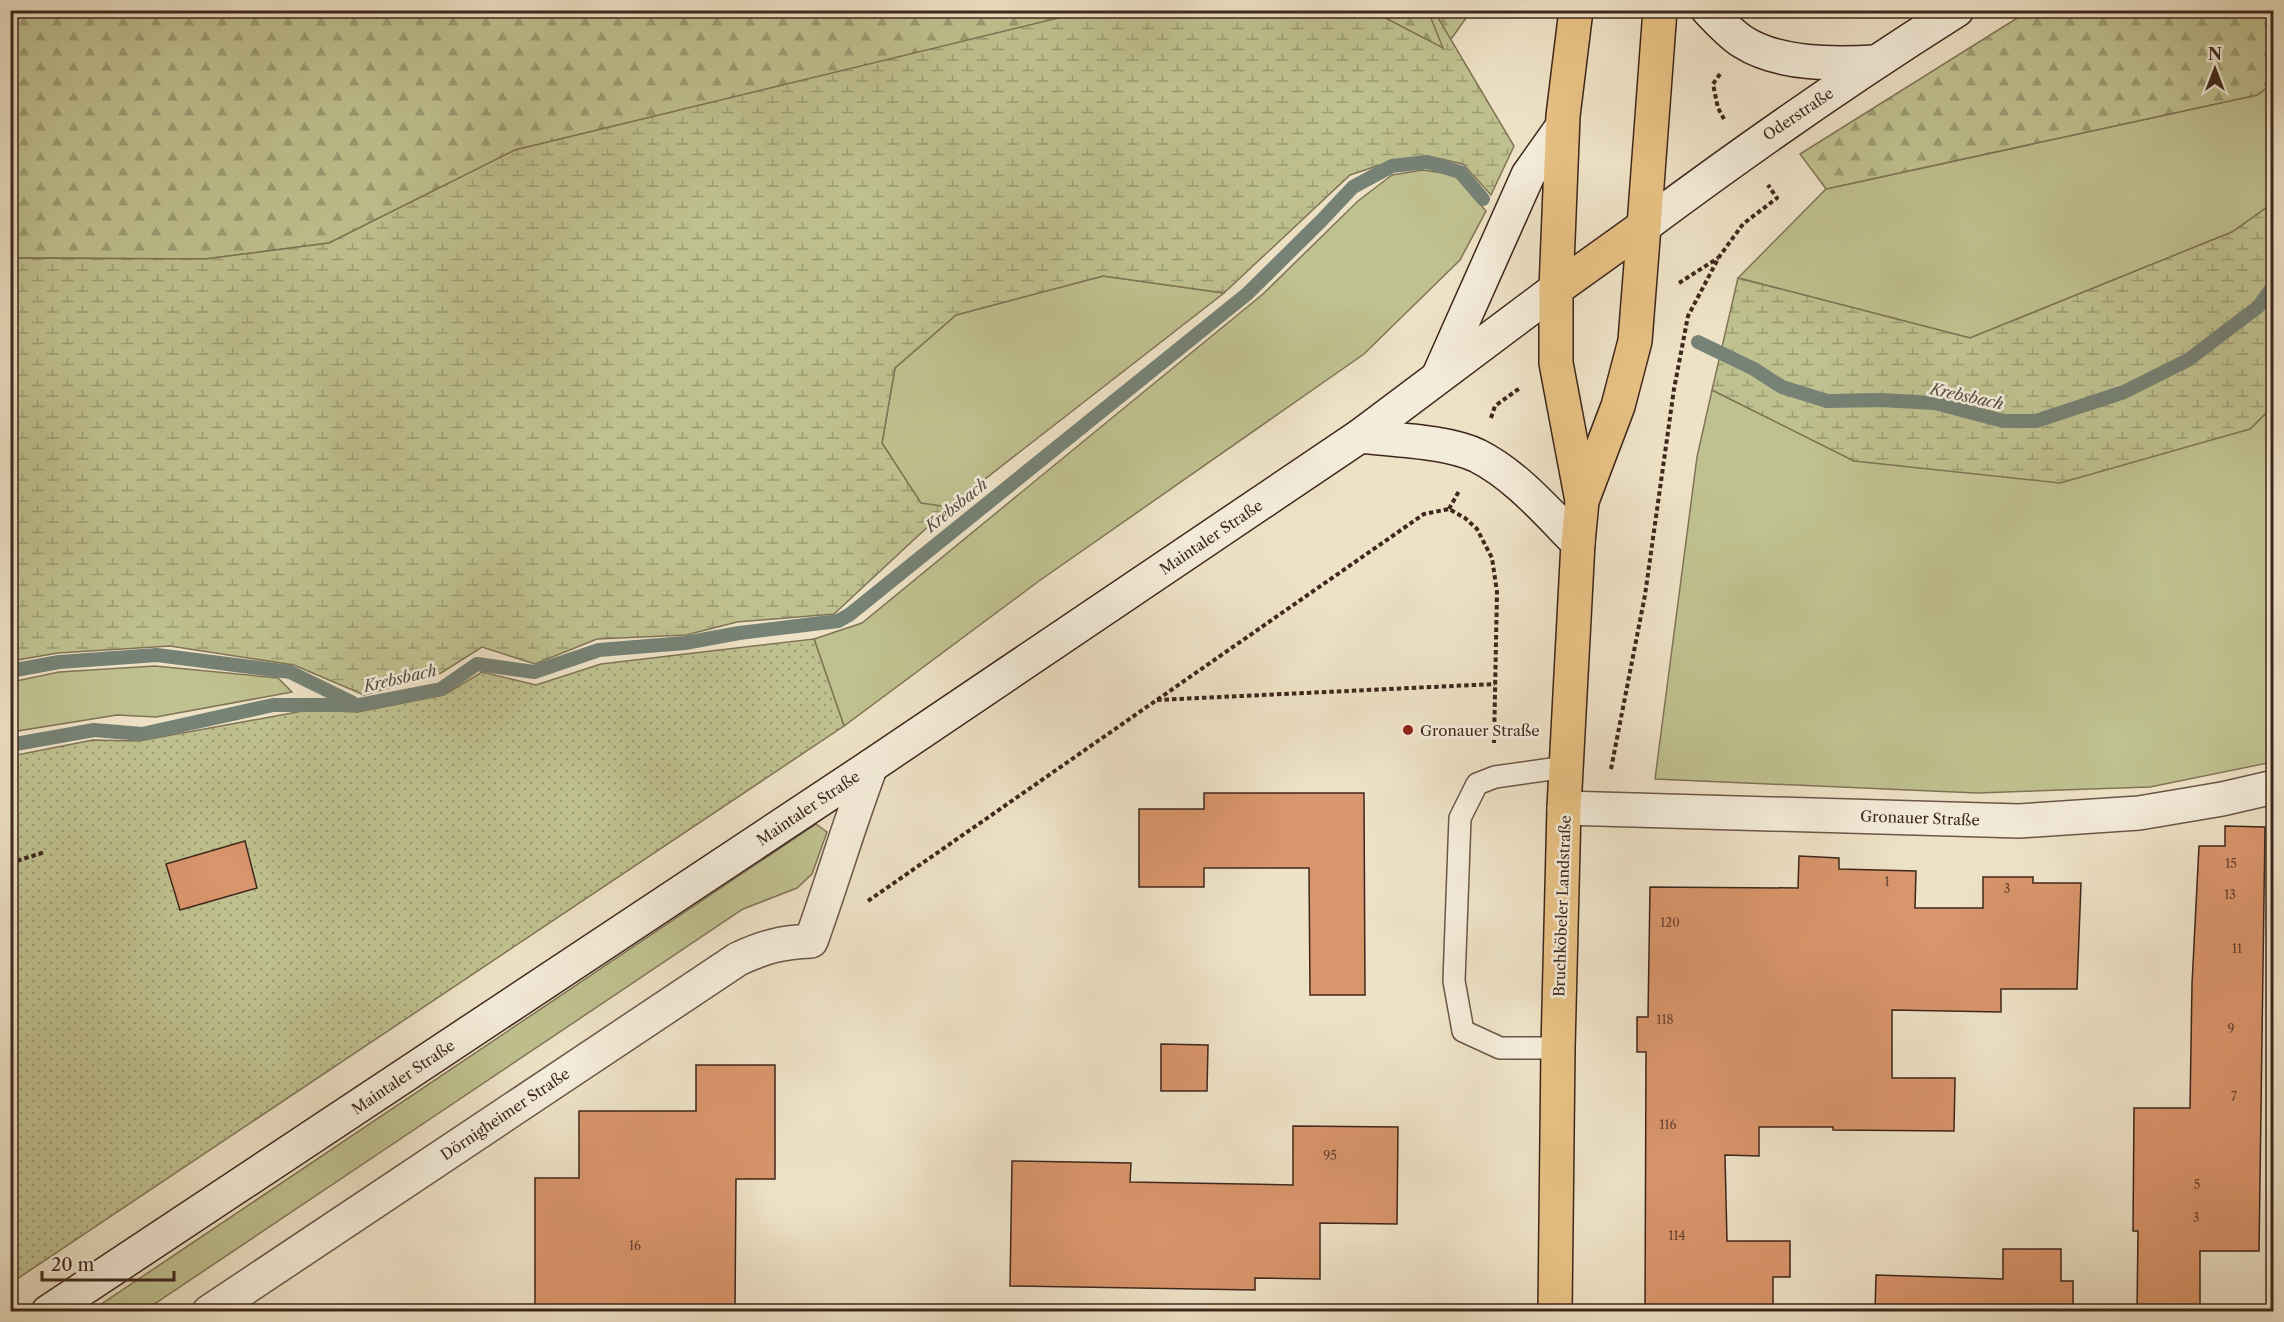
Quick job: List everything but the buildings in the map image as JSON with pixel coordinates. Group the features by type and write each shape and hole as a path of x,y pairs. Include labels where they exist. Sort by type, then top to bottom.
{"main road":[{"name":"Bruchköbeler Landstraße","path":"1576,10 1562,127 1556,289 1556,363 1582,501"},
{"name":"Bruchköbeler Landstraße","path":"1555,1311 1564,808 1578,543 1582,501 1618,406 1635,341 1660,10"},
{"path":"1708,10 1743,42 1767,52 1828,64 1875,62"},
{"name":"Oderstraße","path":"1644,226 1744,151 1875,62 1957,10"},
{"path":"1437,379 1528,175 1562,127"},
{"path":"1556,289 1644,226"},
{"name":"Maintaler Straße","path":"48,1311 871,766 1360,436 1556,289"},
{"path":"1360,436 1447,447 1477,456 1515,480 1578,543"},
{"name":"Dörnigheimer Straße","path":"209,1311 738,959 764,947 811,941 849,823 871,766"},
{"name":"Gronauer Straße","path":"1564,808 2019,821 2139,813 2222,799 2274,787"}],"lane":[{"path":"1558,1048 1500,1048 1463,1031 1454,981 1460,818 1477,784 1495,777 1566,767"}],"path":[{"path":"1564,808 1610,776 1645,595 1674,389 1688,316 1719,257 1743,224 1777,198 1744,151"},
{"path":"860,906 1424,514 1449,509 1465,518 1477,529 1491,558 1497,592 1495,777"},
{"path":"1156,700 1495,684"},
{"path":"10,862 45,852"}],"green space":[{"path":"1091,10 1372,11 1443,48 1428,11 1434,11 1514,146 1491,195 1463,164 1428,156 1392,161 1350,175 1224,293 1103,276 956,315 895,368 882,443 921,503 949,507 834,614 737,622 686,635 597,639 535,664 482,647 441,673 364,695 294,665 170,646 58,653 11,661 11,258 205,259 329,243 515,150"},
{"path":"2030,10 2273,11 2273,83 2257,95 1826,189 1800,154"},
{"path":"11,11 1091,11 515,150 329,243 205,259 11,258"},
{"path":"1372,11 1471,11 1444,49"},
{"path":"2273,83 2273,203 2232,232 1970,338 1738,278 1826,189 2257,95"},
{"path":"1423,170 1455,175 1486,211 1460,260 1364,354 1039,581 844,726 814,639 862,623 1263,294 1358,201 1392,175"},
{"path":"2273,203 2273,406 2250,429 2060,483 1854,461 1712,390 1738,278 1970,338 2232,232"},
{"path":"1103,276 1224,293 949,507 921,504 882,443 895,368 956,315"},
{"path":"1712,390 1854,461 2250,429 2273,406 2273,762 2150,787 1977,793 1655,779 1697,457"},
{"path":"814,639 844,726 11,1283 11,756 93,740 139,741 308,710 358,712 444,695 482,672 536,685 601,664"},
{"path":"155,666 278,678 292,692 156,717 117,715 11,732 11,682 59,672"},
{"path":"816,824 827,832 812,874 797,888 743,909 144,1311 91,1311"}],"waterway":[{"name":"Krebsbach","path":"10,745 94,730 142,734 273,705 358,705 441,689 477,664 534,672 599,650 685,643 739,633 838,621 849,615 1247,294 1353,187 1392,166 1427,162 1460,172 1483,199"},
{"name":"Krebsbach","path":"1698,342 1754,369 1782,387 1827,401 1880,400 1935,403 2003,421 2036,421 2124,392 2188,360 2258,307 2274,285"},
{"name":"Krebsbach","path":"10,671 59,662 157,655 290,672 353,703"}],"place":[{"name":"Gronauer Straße","path":"1408,730"}]}
